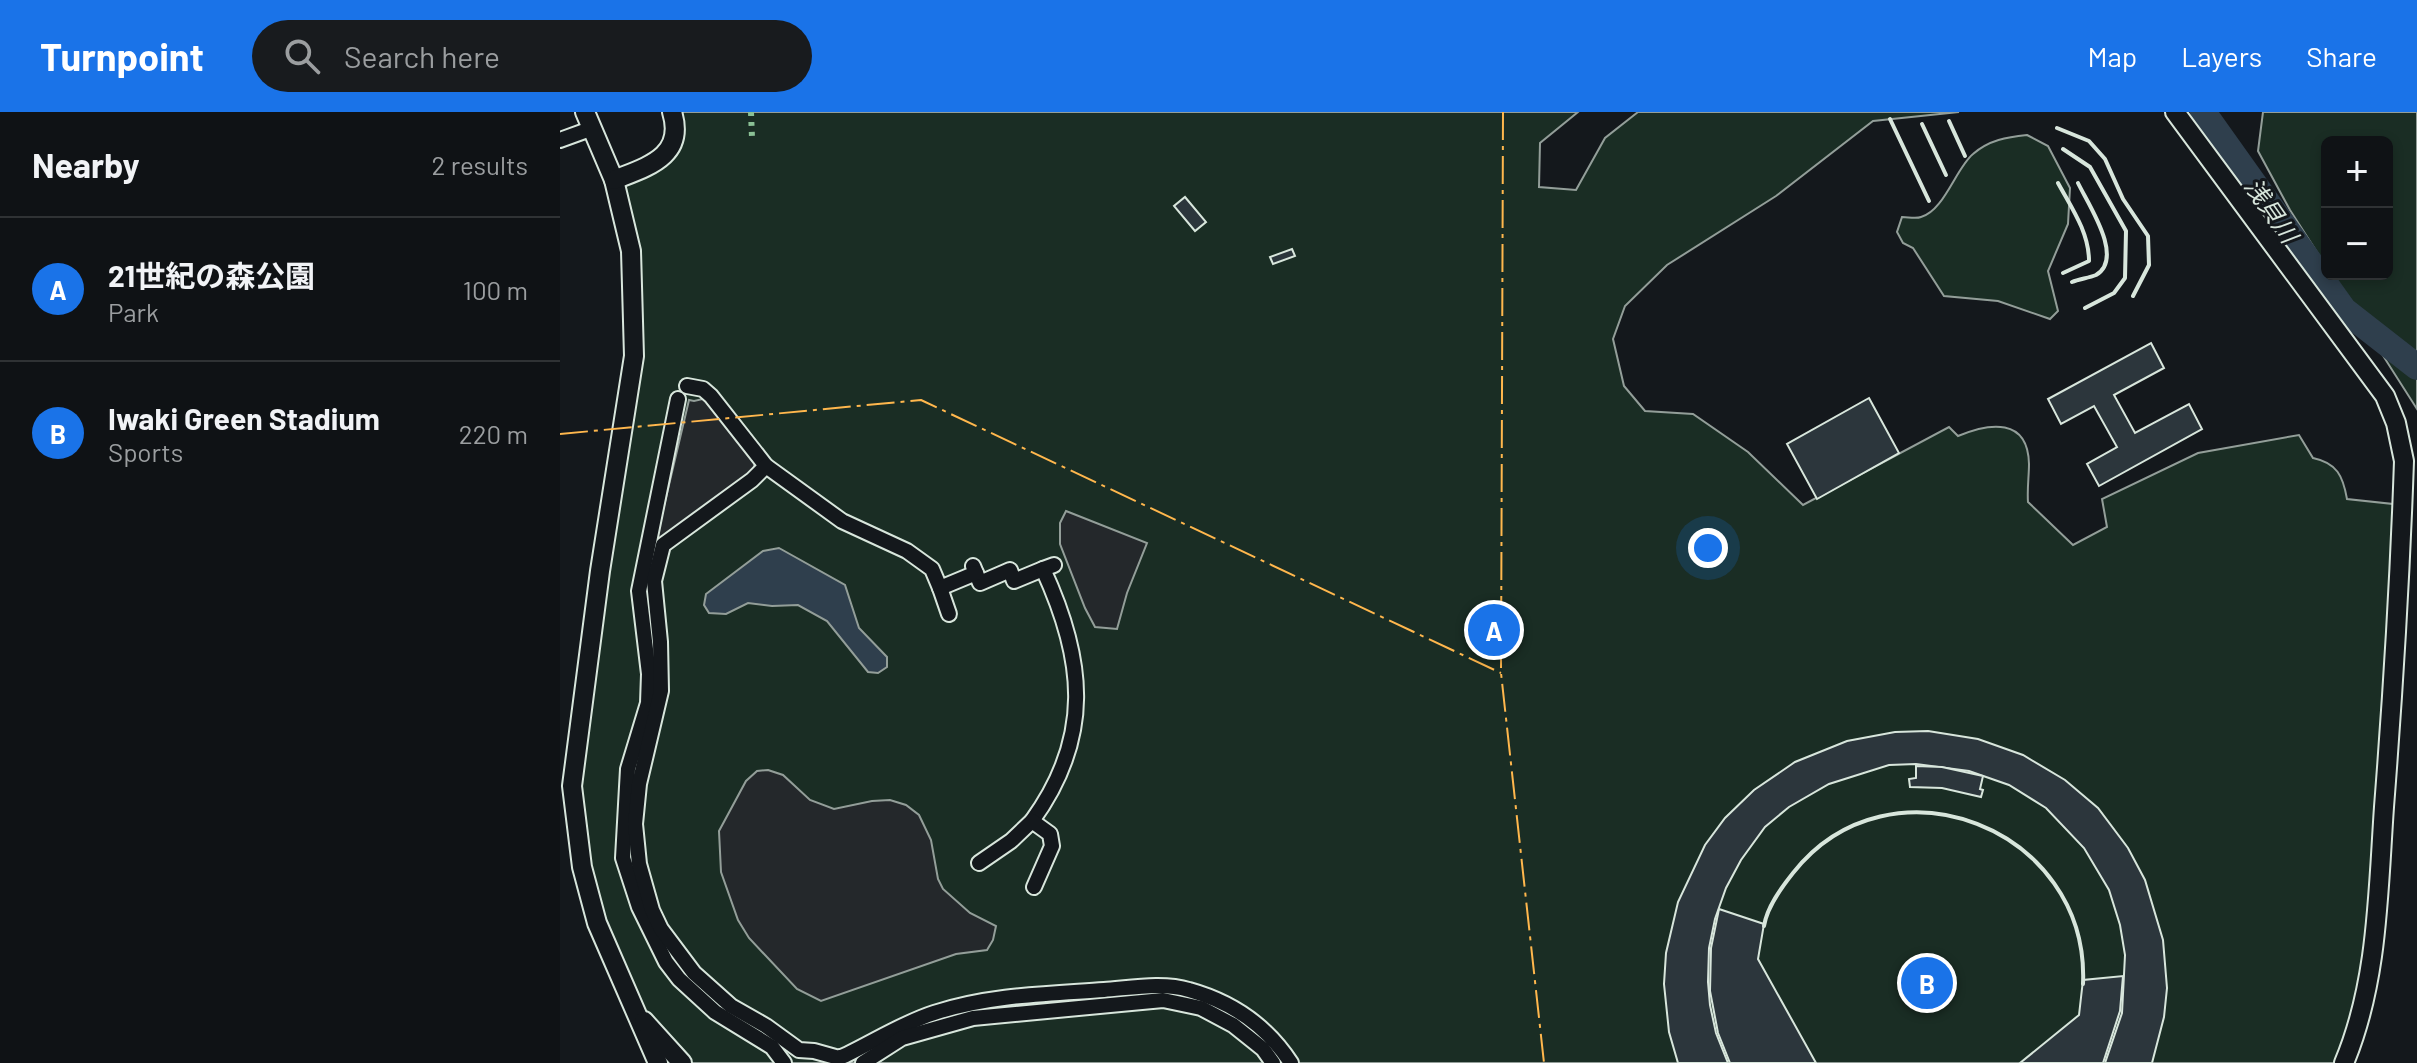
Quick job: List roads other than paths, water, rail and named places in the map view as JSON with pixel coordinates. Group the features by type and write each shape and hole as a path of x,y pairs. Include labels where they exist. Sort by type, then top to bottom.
{"street":[{"path":"614,180 656,163 672,144 675,122 672,112"},
{"path":"2175,112 2385,396 2396,423 2404,461 2375,941 2365,1005 2344,1063"},
{"path":"560,140 589,120 614,180 631,251 634,356 600,571 572,786 582,867 597,923 658,1063"},
{"path":"687,386 703,389 711,396 766,466 842,521 907,551 932,569 949,614"},
{"path":"678,399 639,591 649,674 648,703 628,769 623,858 639,907 673,970 715,1012 772,1047 784,1063"},
{"path":"766,466 752,480 663,545 654,581 661,691 639,784 636,842 644,887 652,910 661,929 694,973 731,1006 799,1050 839,1058 912,1021 979,1001 1147,987 1187,989 1231,1006 1250,1017 1268,1034 1291,1063"},
{"path":"940,588 974,569 980,583 1010,570 1014,581 1049,567 1072,650 1077,704 1065,766 1048,800 1032,821 1011,841 979,863"},
{"path":"1032,821 1050,834 1052,846 1034,887"},
{"path":"863,1063 902,1038 973,1018 1163,1000 1201,1008 1233,1025 1263,1049 1273,1063"},
{"path":"634,1010 682,1063"}],"water":[{"path":"779,548 845,585 859,628 887,657 887,667 878,673 868,672 827,621 798,605 748,603 726,614 709,613 704,605 706,594 763,551"}],"waterway":[{"name":"浅貝川","path":"2203,112 2344,310 2417,367"}],"place":[{"name":"21世紀の森公園","path":"1494,630"},
{"name":"Iwaki Green Stadium","path":"1927,983"}]}
